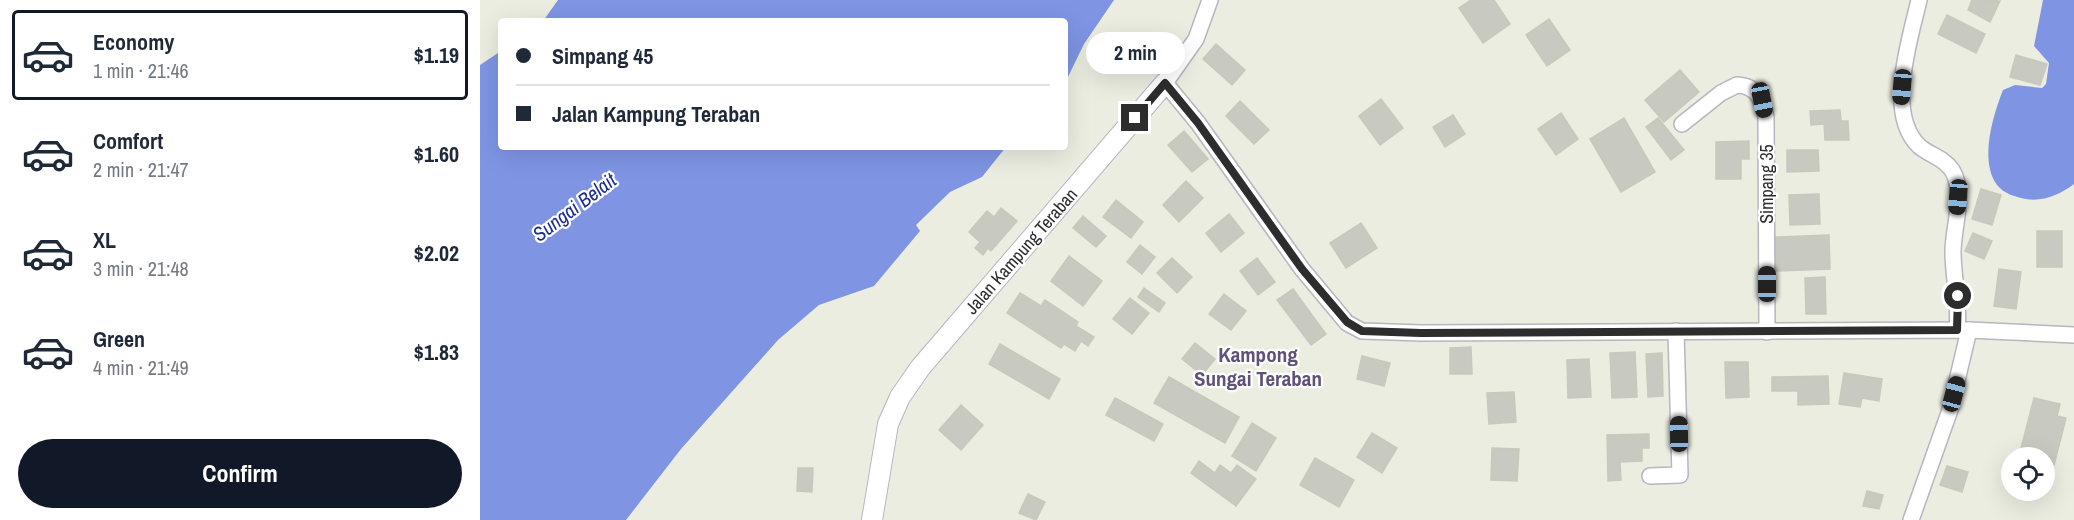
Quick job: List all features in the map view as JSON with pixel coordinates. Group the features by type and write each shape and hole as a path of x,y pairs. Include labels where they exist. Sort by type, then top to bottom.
{"street":[{"name":"Jalan Kampung Teraban","path":"872,520 888,424 900,397 920,368 1165,83 1196,39 1210,0"},
{"path":"1911,520 1950,410 1963,330 1953,253 1958,197 1953,171 1936,154 1920,147 1908,130 1901,102 1904,73 1919,0"},
{"path":"1165,83 1198,123 1302,269 1347,322 1362,331 1421,333 1963,330 2074,334"},
{"name":"Simpang 35","path":"1682,124 1721,93 1737,85 1755,90 1762,100 1766,117 1767,332"},
{"path":"1650,476 1680,475 1676,331"}],"water":[{"path":"558,0 1114,0 1084,44 1068,77 1068,18 545,18"},
{"path":"2043,0 2074,0 2074,184 2052,196 2032,200 2010,195 1997,185 1989,164 1988,151 1995,112 2003,90 2015,85 2042,88 2046,84 2049,63 2034,46"},
{"name":"Sungai Belait","path":"498,53 498,150 1004,150 982,177 950,192 916,225 920,231 874,286 819,305 778,340 681,449 626,520 480,520 480,65"}],"building":[{"path":"1471,0 1494,0 1510,24 1483,43 1459,8"},
{"path":"1972,0 2000,1 1990,22 1968,10"},
{"path":"1947,15 1985,34 1976,53 1938,34"},
{"path":"1549,19 1570,50 1547,66 1526,35"},
{"path":"1216,44 1245,70 1232,85 1203,59"},
{"path":"2016,55 2047,64 2040,85 2010,77"},
{"path":"1680,70 1699,92 1664,122 1645,100"},
{"path":"1381,99 1403,128 1380,145 1359,116"},
{"path":"1240,101 1269,130 1254,144 1226,116"},
{"path":"1840,110 1841,121 1848,121 1849,140 1825,140 1824,124 1811,125 1810,111"},
{"path":"1561,113 1578,139 1556,155 1538,129"},
{"path":"1453,115 1465,134 1445,147 1433,127"},
{"path":"1624,118 1655,172 1621,192 1590,139"},
{"path":"1658,118 1684,150 1671,160 1646,127"},
{"path":"1184,131 1208,159 1192,172 1168,145"},
{"path":"1749,141 1749,159 1741,159 1741,179 1716,179 1716,142"},
{"path":"1787,150 1818,150 1819,171 1787,172"},
{"path":"1186,181 1203,198 1179,222 1163,205"},
{"path":"1981,189 2001,195 1992,225 1972,219"},
{"path":"1819,194 1820,224 1790,225 1789,195"},
{"path":"1116,200 1143,222 1131,238 1103,217"},
{"path":"1001,208 1017,221 991,251 988,248 983,255 975,248 980,242 969,232 987,211 994,217"},
{"path":"1229,214 1244,233 1221,252 1206,233"},
{"path":"1083,216 1106,236 1096,247 1073,228"},
{"path":"1361,223 1377,248 1346,268 1330,243"},
{"path":"2037,231 2062,231 2062,267 2037,267"},
{"path":"1973,233 1992,241 1984,259 1965,251"},
{"path":"1829,235 1830,269 1776,271 1775,237"},
{"path":"1140,245 1155,257 1142,274 1127,262"},
{"path":"1069,256 1102,281 1083,306 1051,281"},
{"path":"1172,258 1192,277 1177,293 1157,273"},
{"path":"1257,258 1275,282 1258,295 1240,271"},
{"path":"1999,269 2021,272 2016,309 1994,306"},
{"path":"1825,277 1826,314 1806,314 1805,278"},
{"path":"1144,288 1165,303 1159,312 1138,297"},
{"path":"1293,289 1326,334 1311,345 1277,300"},
{"path":"1020,293 1041,306 1045,300 1078,322 1076,326 1094,337 1088,346 1081,341 1075,351 1064,344 1061,348 1007,313"},
{"path":"1224,294 1246,311 1231,330 1209,314"},
{"path":"1130,298 1149,313 1132,334 1113,319"},
{"path":"1195,343 1215,359 1202,375 1182,359"},
{"path":"1000,344 1060,379 1049,399 989,364"},
{"path":"1471,347 1472,374 1450,374 1450,348"},
{"path":"1635,352 1637,397 1612,398 1610,353"},
{"path":"1662,353 1663,396 1648,397 1646,354"},
{"path":"1362,356 1390,363 1384,386 1357,379"},
{"path":"1589,359 1591,397 1568,398 1567,360"},
{"path":"1725,362 1748,362 1749,397 1726,398"},
{"path":"1844,373 1882,379 1879,401 1862,398 1860,407 1839,404"},
{"path":"1828,376 1829,404 1798,405 1798,391 1772,391 1772,377"},
{"path":"1169,377 1239,417 1225,443 1154,403"},
{"path":"1514,392 1516,422 1489,424 1487,393"},
{"path":"1115,398 1163,424 1154,441 1106,415"},
{"path":"2034,398 2060,404 2057,416 2066,418 2055,461 2055,447 2021,447"},
{"path":"961,405 983,425 961,450 939,430"},
{"path":"1252,423 1276,438 1256,471 1232,456"},
{"path":"1372,433 1397,448 1382,473 1357,457"},
{"path":"1649,434 1649,448 1642,448 1642,461 1620,462 1621,480 1608,481 1607,435"},
{"path":"1492,448 1519,449 1517,481 1491,480"},
{"path":"1315,458 1354,480 1339,507 1300,485"},
{"path":"1199,461 1215,473 1220,465 1231,473 1237,465 1256,479 1236,506 1191,473"},
{"path":"1947,466 1968,472 1962,492 1940,485"},
{"path":"798,468 813,468 812,492 797,491"},
{"path":"1867,491 1883,495 1879,509 1863,506"},
{"path":"1028,494 1045,502 1036,520 1019,513"}],"district":[{"name":"Kampong Sungai Teraban","path":"1258,366"}],"route":[{"path":"1135,118 1165,83 1198,123 1302,269 1347,322 1362,331 1378,333 1676,331 1752,333 1957,330 1958,296"}]}
